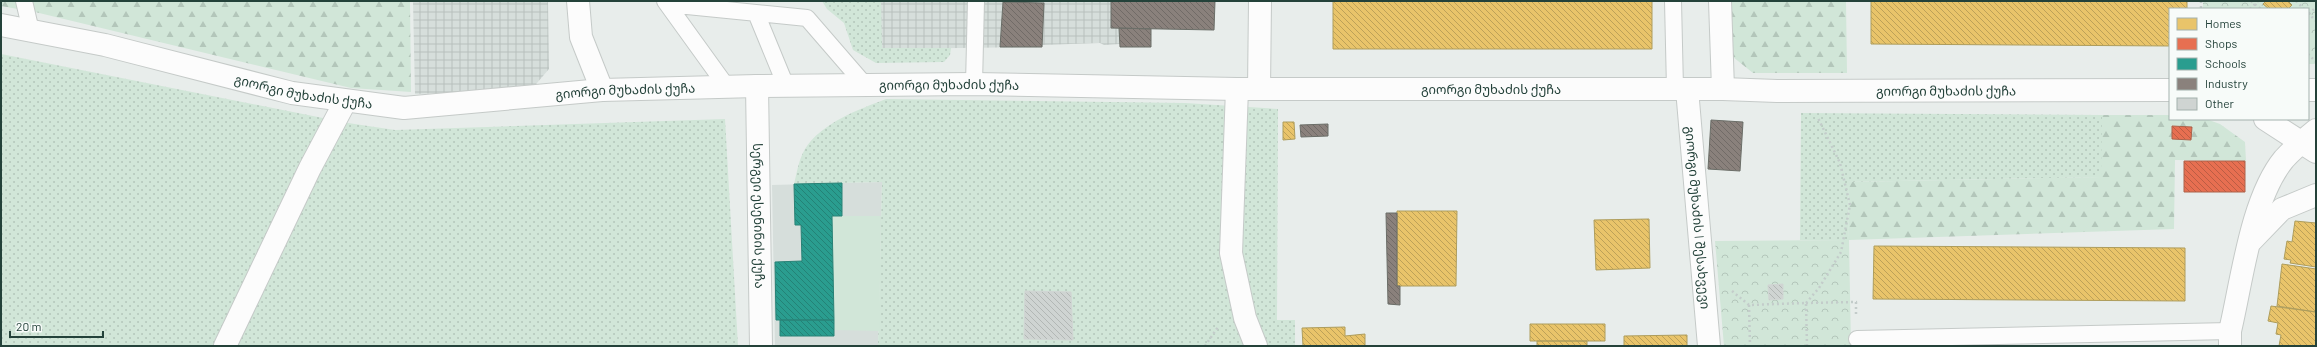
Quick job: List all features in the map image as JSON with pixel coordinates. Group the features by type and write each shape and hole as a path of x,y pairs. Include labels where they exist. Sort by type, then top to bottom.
{"street":[{"path":"578,1 581,37 602,90"},
{"path":"1259,89 1260,1"},
{"path":"1720,1 1723,89"},
{"name":"გიორგი მუხაძის ქუჩა","path":"1,26 105,45 292,93 345,102 404,108 602,90 756,86 974,84 1238,89 1723,89 1805,91 2169,90"},
{"name":"სერგეი ესენინის ქუჩა","path":"756,86 762,346"},
{"path":"1238,89 1231,253 1245,318 1256,346"},
{"name":"გიორგი მუხაძის I შესახვევი","path":"1681,89 1709,346"},
{"path":"225,346 310,168 345,102"},
{"path":"2230,339 2257,214 2269,183 2284,160 2311,141 2267,120"},
{"path":"2251,241 2282,209 2316,195"}],"lane":[{"path":"24,1 30,31"},
{"path":"974,84 976,1"},
{"path":"1673,1 1681,89"},
{"path":"666,2 807,18 865,85"},
{"path":"666,2 727,87"},
{"path":"756,13 786,86"},
{"path":"1857,339 2230,339"}],"path":[{"path":"2251,1 2260,8"},
{"path":"2251,8 2258,1"},
{"path":"1805,91 1840,163 1850,205 1841,252 1819,288 1806,303 1807,346"},
{"path":"1750,346 1749,305 1856,302 1857,339"}],"shaded area":[{"path":"413,1 548,1 549,69 531,90 415,94"},
{"path":"881,1 1215,1 1214,30 1151,29 1151,47 1120,47 1120,44 1104,45 1100,43 1042,45 1042,47 881,49"},
{"path":"882,182 878,346 775,346 772,185"}],"green space":[{"path":"1,1 410,1 411,92 351,88 35,12 1,6"},
{"path":"822,1 881,1 882,48 951,48 950,55 944,62 876,63 853,50 844,23 827,9"},
{"path":"1721,1 1846,1 1847,73 1753,73 1733,57 1720,29"},
{"path":"2203,1 2316,1 2316,64 2309,64 2309,8 2203,8"},
{"path":"1,54 348,123 395,130 725,119 738,346 1,346"},
{"path":"886,99 1185,103 1278,109 1277,320 1295,320 1295,346 878,346 882,182 794,184 803,153 812,140 831,124 853,112"},
{"path":"1801,113 2102,115 2102,177 1848,182 1849,240 1800,240"},
{"path":"2102,115 2169,115 2169,120 2209,120 2220,124 2245,142 2246,161 2175,160 2174,229 1849,240 1848,182 2101,177"},
{"path":"832,216 881,216 879,331 834,330"},
{"path":"1849,240 1851,346 1724,346 1715,241"}],"building: Homes":[{"path":"1333,1 1652,1 1652,49 1333,49"},
{"path":"1871,1 2187,1 2187,8 2169,8 2169,46 1871,44"},
{"path":"2266,1 2288,1 2292,5 2289,8 2268,8 2263,4"},
{"path":"1283,122 1294,122 1295,139 1283,140"},
{"path":"1397,211 1457,211 1456,286 1397,286"},
{"path":"1649,219 1650,268 1596,270 1594,220"},
{"path":"2295,221 2316,223 2316,267 2290,263 2291,260 2284,259 2287,241 2292,242"},
{"path":"1874,246 2185,248 2185,301 1873,299"},
{"path":"2282,264 2316,269 2316,312 2277,306"},
{"path":"2271,306 2316,312 2316,346 2279,346 2281,335 2276,334 2278,323 2268,321"},
{"path":"1530,324 1605,324 1605,341 1530,341"},
{"path":"1345,327 1345,336 1365,334 1365,346 1303,346 1302,328"},
{"path":"1687,335 1687,346 1624,346 1624,336"},
{"path":"1537,341 1587,341 1587,346 1537,346"}],"building: Shops":[{"path":"2172,126 2192,127 2191,140 2172,139"},
{"path":"2184,161 2245,161 2245,192 2184,192"}],"building: Schools":[{"path":"842,183 842,216 832,216 834,320 776,320 775,262 802,261 801,225 795,225 794,184"},
{"path":"780,320 834,320 834,336 780,336"}],"building: Industry":[{"path":"1111,1 1215,1 1214,30 1111,28"},
{"path":"1003,2 1044,3 1042,47 1000,47"},
{"path":"1119,28 1151,29 1151,47 1120,47"},
{"path":"1711,120 1743,122 1740,171 1708,169"},
{"path":"1328,124 1328,136 1301,137 1300,125"},
{"path":"1386,213 1397,213 1397,286 1400,286 1400,305 1388,304"}],"building: Other":[{"path":"1783,284 1783,299 1769,300 1768,285"},
{"path":"1025,291 1071,292 1073,340 1024,339"}]}
